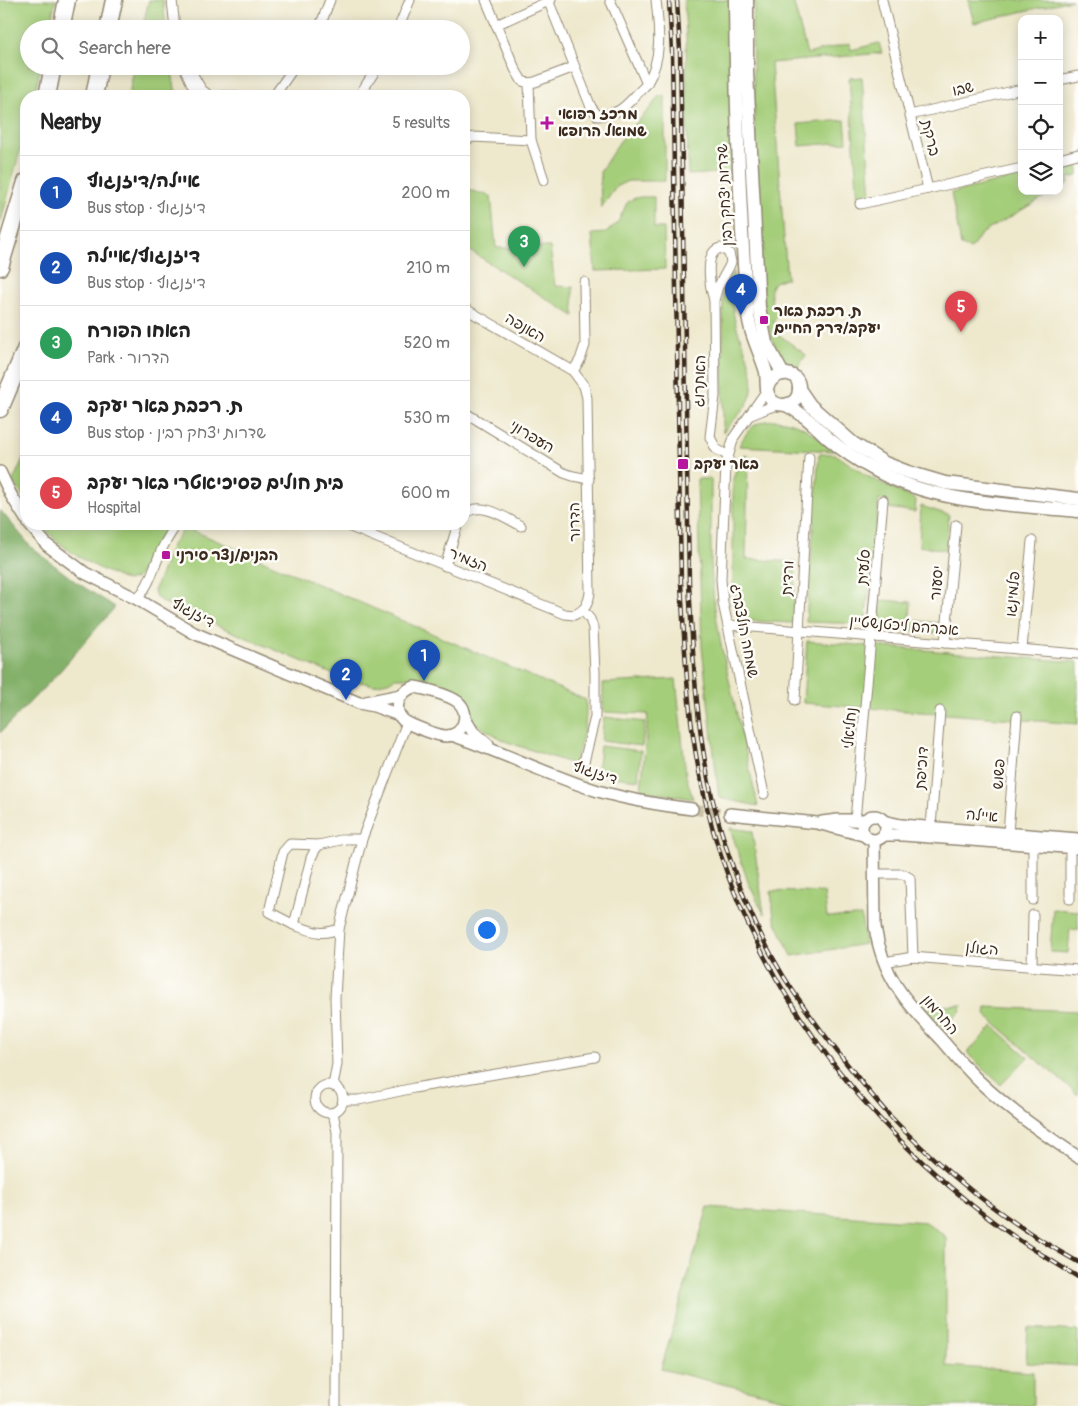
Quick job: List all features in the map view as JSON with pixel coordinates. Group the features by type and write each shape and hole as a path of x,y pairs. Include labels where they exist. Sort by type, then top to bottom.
{"highway":[{"path":"63,20 67,0"},
{"path":"110,20 114,0"},
{"path":"48,90 51,75"},
{"path":"95,90 98,75"},
{"path":"0,267 20,202"},
{"path":"0,409 20,362"}],"main road":[{"name":"שדרות יצחק רבין","path":"735,0 736,93 748,316 751,332 764,367 768,388"},
{"name":"שדרות יצחק רבין","path":"747,0 747,72 759,308 766,343 783,374"},
{"path":"1078,499 945,483 908,472 885,463 848,439 810,404 799,389 794,377 783,374 774,376 768,388 771,400 800,412 851,456 875,471 899,482 952,496 1078,511"},
{"path":"783,405 796,400 799,389"}],"street":[{"path":"172,0 174,20"},
{"path":"322,20 330,0"},
{"path":"402,20 410,0"},
{"path":"486,0 515,69 522,81 530,83 574,67"},
{"path":"496,25 549,0 591,107 598,116 611,114 621,111 647,84 655,67 659,28 656,0"},
{"path":"610,0 647,84"},
{"name":"ברקת","path":"882,0 928,189"},
{"path":"190,75 197,90"},
{"path":"278,90 289,75"},
{"path":"363,90 372,75"},
{"path":"1063,79 1078,76"},
{"path":"530,83 531,140 544,180"},
{"path":"195,85 202,90"},
{"name":"שבו","path":"910,115 1018,90"},
{"path":"470,138 531,140"},
{"path":"1063,158 1078,154"},
{"path":"860,204 1018,169"},
{"name":"האתרוג","path":"714,300 718,286 731,262 729,252 720,248 715,249 710,258 714,300 715,396 710,437 716,449 728,455"},
{"path":"573,371 580,360 585,345 584,282"},
{"name":"האנפה","path":"470,311 573,371"},
{"name":"הדרור","path":"573,371 584,386 587,398 590,593 589,602 583,611"},
{"name":"שמחה הולצברג","path":"764,794 723,603 721,579 723,504 728,455 734,437 768,388"},
{"name":"שמחה הולצברג","path":"749,417 768,408 783,405"},
{"name":"העפרוני","path":"470,416 564,473 588,479"},
{"name":"ורדית","path":"795,700 809,457"},
{"path":"0,472 20,509"},
{"name":"סלעית","path":"872,637 883,500"},
{"path":"470,511 487,509 521,526"},
{"name":"יסעור","path":"945,643 956,525"},
{"name":"דיזנגוף","path":"34,530 62,558 85,573 137,599 194,633 359,703 403,718 441,735 452,735 493,750 543,771 599,791 630,799 692,809"},
{"path":"137,599 146,589 160,553 173,530"},
{"name":"הזמיר","path":"358,530 564,614 574,615 583,611"},
{"path":"445,566 456,530"},
{"name":"פלמינגו","path":"1022,649 1032,541"},
{"path":"583,611 590,619 593,628 595,673 595,717 589,748 584,762"},
{"name":"אברהם ליכטנשטיין","path":"728,626 1078,654"},
{"name":"נחליאלי","path":"860,820 872,637"},
{"name":"דיזנגוף","path":"401,695 409,688 420,687 455,700 463,708 465,719 473,732 493,750"},
{"path":"333,1086 337,1064 335,998 339,929 362,839 403,718 398,704 401,695 359,703"},
{"name":"דוכיפת","path":"932,827 940,711"},
{"name":"פשוש","path":"1008,833 1017,716"},
{"path":"452,735 461,729 465,719"},
{"path":"730,814 817,823 863,834"},
{"path":"817,823 838,820 860,820 874,816 883,821 886,828 879,838 867,839 863,834 860,820"},
{"name":"איילה","path":"883,821 901,825 1008,833 1075,845"},
{"name":"איילה","path":"879,838 903,835 1075,845"},
{"name":"החרמון","path":"879,838 874,874 876,927 884,962 897,988 914,1010 979,1082 1018,1115 1078,1157"},
{"path":"339,929 328,934 318,934 268,912 283,852 290,844 319,845 345,839 362,839"},
{"path":"1033,844 1034,900"},
{"path":"294,925 311,858 319,845"},
{"path":"1070,900 1075,845"},
{"path":"874,874 903,874 910,878 912,957"},
{"path":"1032,966 1033,914"},
{"name":"הגולן","path":"884,962 912,957 1078,970"},
{"path":"343,1100 359,1100 414,1088 595,1057"},
{"path":"333,1086 340,1090 343,1100 339,1109 333,1113 321,1111 316,1105 314,1097 321,1087 333,1086"},
{"path":"333,1113 337,1132 336,1406"}],"green space":[{"path":"56,0 51,20 20,20 20,75 39,75 35,90 20,90 20,150 0,225 0,1"},
{"path":"149,0 163,0 165,20 144,20"},
{"path":"684,0 731,0 733,172 688,175"},
{"path":"753,0 793,0 807,54 850,43 851,50 879,43 882,53 771,63 787,279 777,281 772,285 771,289 772,303 782,310 773,322 778,326 774,331 806,355 798,367 790,372 780,361 770,332 765,311 758,255 752,22 755,6"},
{"path":"968,0 1072,0 974,23"},
{"path":"132,75 173,75 176,90 130,90"},
{"path":"862,77 871,196 858,200 849,78"},
{"path":"665,95 665,181 628,181 617,186 601,208 600,172 620,141 659,96"},
{"path":"845,120 847,142 800,146 798,124"},
{"path":"1078,162 1078,176 1068,178 1069,183 1063,187 1063,165"},
{"path":"1018,177 1018,195 1047,195 981,234 971,249 961,245 951,193"},
{"path":"470,191 491,196 496,248 550,247 555,286 573,287 574,316 470,251"},
{"path":"654,197 654,228 664,228 665,269 595,271 592,234 606,233 618,222 627,203 632,199"},
{"path":"733,271 734,315 751,368 753,386 746,405 723,432 723,290"},
{"path":"774,420 800,426 814,434 835,451 739,446 756,424"},
{"path":"819,454 835,454 867,476 916,500 915,512 888,508 888,500 879,500 865,624 806,622"},
{"path":"748,455 746,559 796,562 793,623 752,621 744,618 739,611 733,592 733,479 742,456"},
{"path":"20,465 20,492 13,481"},
{"path":"697,479 711,479 711,568 714,602 721,645 758,806 719,798 702,648"},
{"path":"921,506 949,515 946,550 919,546"},
{"path":"0,510 32,548 76,582 115,607 60,671 0,733"},
{"path":"46,530 165,530 137,578 127,581 80,558"},
{"path":"183,530 192,530 586,700 584,733 573,764 507,742 474,723 471,710 458,692 423,678 395,678 388,682 374,685 339,677 162,602 156,597 154,591 172,545"},
{"path":"881,600 911,602 910,620 939,623 938,633 879,628"},
{"path":"807,641 1078,662 1078,724 803,703"},
{"path":"676,679 686,776 693,799 641,790 648,714 603,712 603,683"},
{"path":"604,717 645,722 642,746 601,741"},
{"path":"600,746 641,751 638,780 597,775"},
{"path":"730,828 752,831 764,914 748,882"},
{"path":"771,891 824,893 827,917 861,916 865,944 792,956 774,918"},
{"path":"1053,909 1078,911 1078,930 1070,929 1068,953 1050,952"},
{"path":"962,1005 960,1012 943,1029 923,1007"},
{"path":"986,1007 1077,1011 1078,1095 985,1015"},
{"path":"993,1026 1028,1057 1001,1085 967,1053"},
{"path":"708,1207 926,1222 946,1237 946,1366 1033,1372 1033,1406 834,1406 805,1404 661,1369"},
{"path":"1028,1328 1078,1331 1078,1366 1026,1363"}],"tunnel":[{"path":"692,809 730,814"}],"railway":[{"path":"669,0 672,51 681,583 687,682 696,757 717,843 739,904 767,962 800,1017 837,1069 879,1118 925,1164 973,1206 1011,1235 1078,1277"},
{"path":"677,0 680,51 689,583 692,638 696,693 707,774 727,850 756,924 780,970 819,1028 878,1103 932,1157 978,1196 1027,1231 1078,1262"}],"place":[{"name":"מרכז רפואי שמואל הרופא","path":"547,123"},
{"name":"האחו הפורח","path":"524,267"},
{"name":"ת. רכבת באר יעקב","path":"741,315"},
{"name":"ת. רכבת באר יעקב/דרך החיים","path":"764,320"},
{"name":"בית חולים פסיכיאטרי באר יעקב","path":"961,332"},
{"name":"באר יעקב","path":"683,464"},
{"name":"הבנים/נצר סירני","path":"166,555"},
{"name":"איילה/דיזנגוף","path":"424,681"},
{"name":"דיזנגוף/איילה","path":"346,700"}]}
